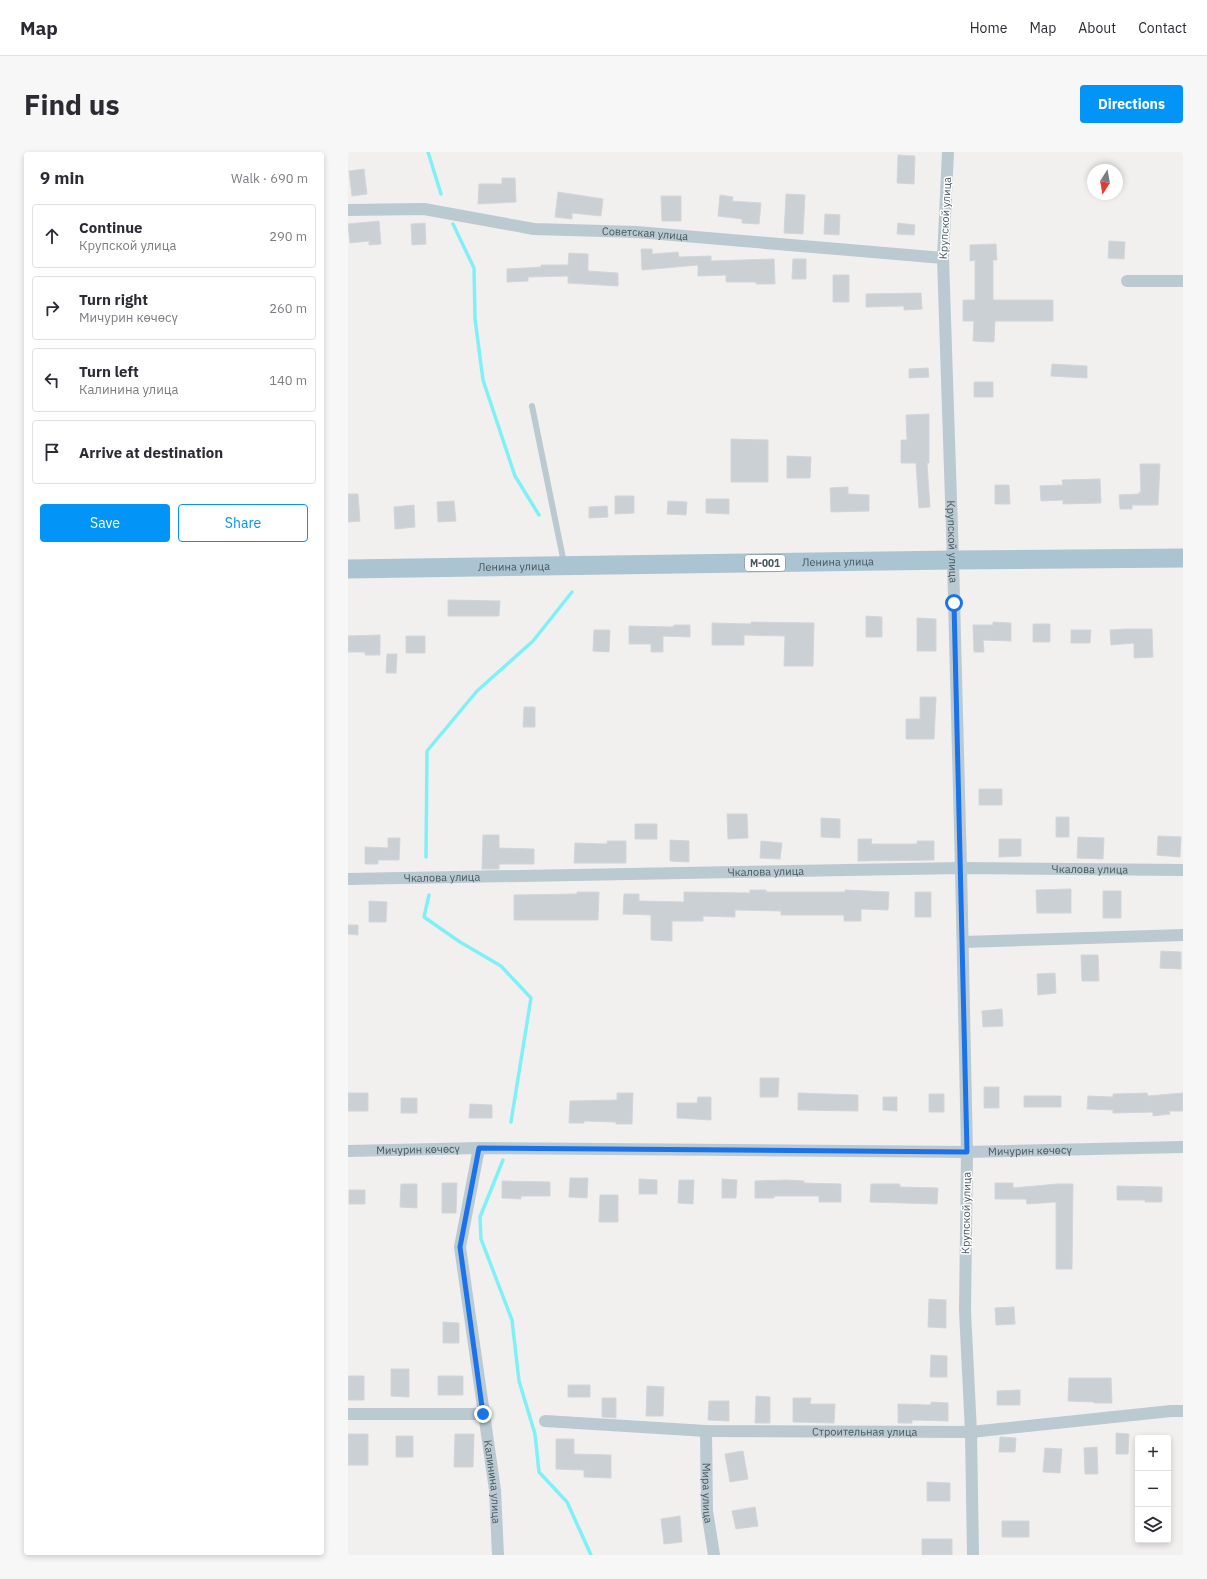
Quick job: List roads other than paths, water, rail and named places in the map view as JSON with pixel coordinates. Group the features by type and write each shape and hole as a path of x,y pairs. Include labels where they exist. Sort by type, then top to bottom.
{"main road":[{"name":"Ленина улица","path":"348,569 1183,558"}],"street":[{"name":"Крупской улица","path":"948,152 943,258 954,560 967,1152 965,1312 971,1432 973,1555"},
{"name":"Советская улица","path":"348,210 424,209 534,229 637,232 943,258"},
{"path":"1127,281 1183,281"},
{"name":"Чкалова улица","path":"348,879 961,868 1183,870"},
{"path":"962,942 1183,935"},
{"name":"Мичурин көчөсү","path":"348,1151 479,1148 967,1152 1183,1147"},
{"name":"Калинина улица","path":"479,1148 460,1247 494,1490 498,1555"},
{"name":"Строительная улица","path":"545,1421 706,1431 971,1432 1183,1411"},
{"path":"348,1414 483,1414"},
{"name":"Мира улица","path":"706,1431 707,1511 714,1555"}],"lane":[{"path":"532,406 564,566"}],"waterway":[{"path":"428,152 441,194"},
{"path":"453,224 474,268 475,319 483,380 515,476 539,515"},
{"path":"426,857 427,751 477,691 533,641 572,592"},
{"path":"429,895 424,917 460,942 501,966 531,998 511,1122"},
{"path":"503,1160 480,1217 481,1239 512,1320 519,1381 535,1434 539,1472 567,1502 591,1555"}]}
